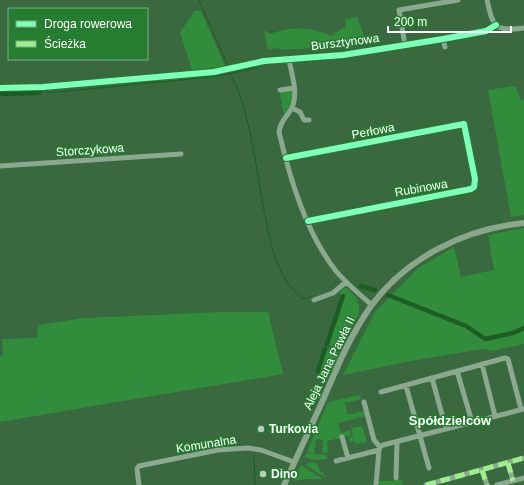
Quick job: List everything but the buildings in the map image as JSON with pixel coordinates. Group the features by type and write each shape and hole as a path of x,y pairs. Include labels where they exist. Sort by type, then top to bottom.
{"main road":[{"name":"Aleja Jana Pawła II","path":"284,485 350,341 372,305 391,283 407,269 441,247 460,238 482,231 524,223"}],"street":[{"path":"405,45 399,10 458,0"},
{"path":"487,0 492,20 496,25 505,30 524,28"},
{"name":"Bursztynowa","path":"0,88 43,87 214,72 264,61 343,55 486,32 496,25"},
{"path":"443,39 445,47"},
{"path":"289,59 295,96 292,108 282,121 280,135 297,196 325,255 346,282 372,305"},
{"path":"280,90 294,88"},
{"path":"292,108 300,112 304,120 309,120"},
{"name":"Perłowa","path":"286,158 464,124"},
{"name":"Rubinowa","path":"308,220 471,189 474,187 475,179 464,124"},
{"name":"Storczykowa","path":"0,166 181,154"},
{"path":"314,300 333,293 346,282"},
{"path":"336,461 397,442 523,409 508,360 505,358 381,392"},
{"path":"482,364 495,416"},
{"path":"457,371 472,422"},
{"path":"432,378 446,429"},
{"path":"406,386 429,468"},
{"path":"364,402 374,440 379,448 376,485"},
{"path":"342,437 348,458"},
{"path":"396,478 397,442"},
{"name":"Komunalna","path":"139,485 137,469 139,466 218,450 255,449 294,462"},
{"path":"426,485 446,482 524,458"},
{"path":"508,463 513,481"},
{"path":"482,470 487,485"},
{"path":"497,485 524,478"}],"green space":[{"path":"195,11 201,11 225,66 212,69 192,70 180,32"},
{"path":"357,17 364,36 302,49 283,50 275,48 268,50 264,30 270,34 278,31 293,29 309,29 332,36 341,29 346,28 345,19"},
{"path":"515,86 521,100 524,100 524,215 511,217 488,90"},
{"path":"292,89 291,103 284,115 279,91"},
{"path":"524,228 524,344 492,351 483,349 411,361 343,375 375,312 417,269 454,247 461,277 494,270 488,235"},
{"path":"346,287 358,300 359,314 340,349 328,345 342,301 340,292"},
{"path":"223,312 268,312 283,374 0,422 0,356 3,355 2,339 37,338 38,325 85,318"},
{"path":"327,348 339,353 339,356 332,370 318,372"},
{"path":"360,395 361,399 345,403 348,415 364,411 366,416 338,423 341,433 350,430 351,435 328,441 327,444 329,452 322,453 323,440 316,439 314,454 307,452 328,402"},
{"path":"362,426 367,442 355,444 355,441 350,442 349,437 353,436 351,428"},
{"path":"307,453 326,455 328,459 313,460 305,457"},
{"path":"313,462 317,463 320,471 324,473 325,478 305,464"},
{"path":"301,465 323,479 293,481"},
{"path":"401,479 403,483 401,485 379,485 379,481"}],"waterway":[{"path":"199,0 227,64"},
{"path":"47,93 212,77 257,68"},
{"path":"231,74 247,118 268,229 277,263 288,284 302,299 313,296"},
{"path":"0,94 39,93"},
{"path":"361,286 375,290"},
{"path":"388,295 466,326 485,339 513,333 524,328"},
{"path":"327,344 343,296"},
{"path":"318,371 325,349"},
{"path":"254,455 255,485"}],"marked path":[{"path":"426,485 524,458"},
{"path":"508,463 513,481"},
{"path":"482,470 487,485"}],"cycle path":[{"path":"0,88 43,87 214,72 264,61 343,55 443,39 486,31 496,25"},
{"path":"286,158 464,124 475,179 474,187 471,189 308,221"}],"place":[{"name":"Turkovia","path":"261,429"},
{"name":"Dino","path":"263,474"}],"district":[{"name":"Spółdzielców","path":"450,420"}]}
